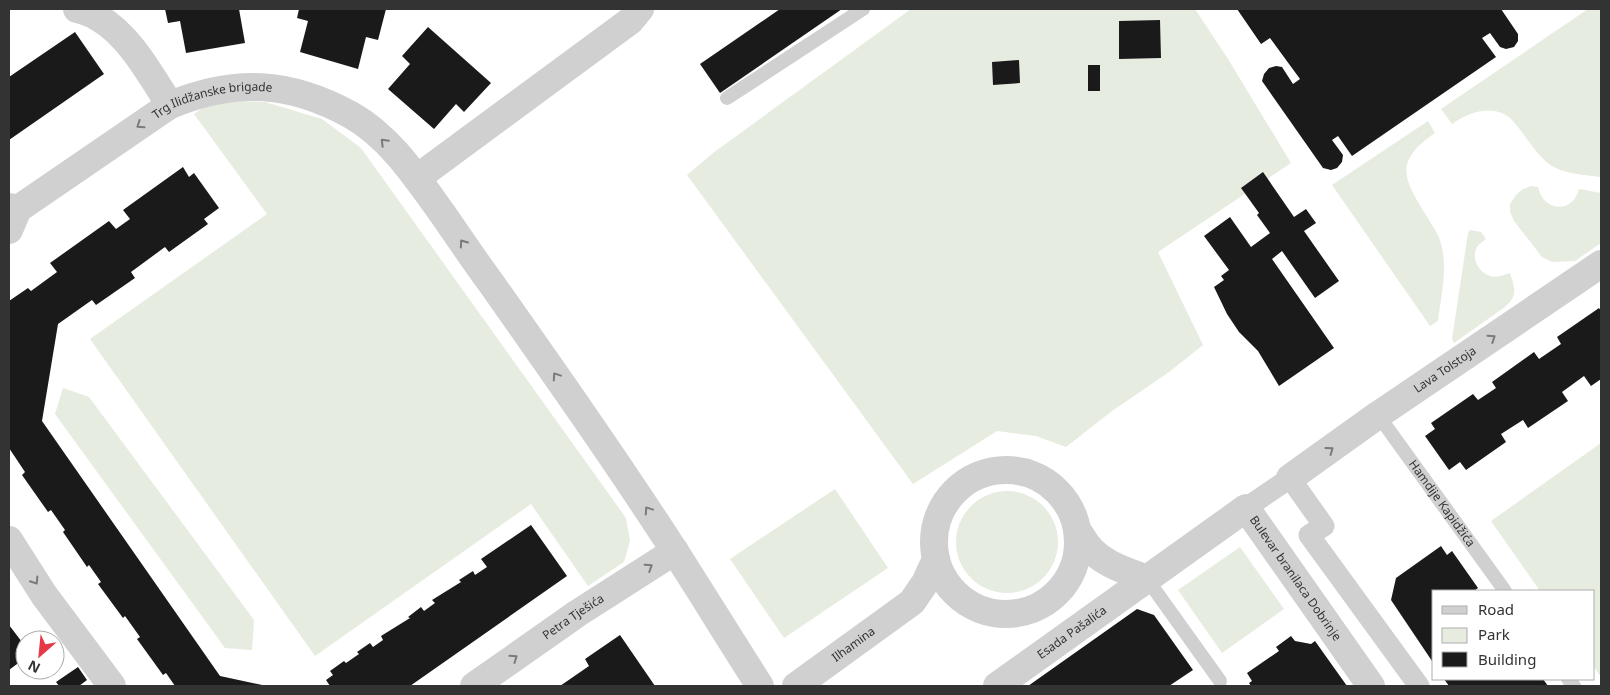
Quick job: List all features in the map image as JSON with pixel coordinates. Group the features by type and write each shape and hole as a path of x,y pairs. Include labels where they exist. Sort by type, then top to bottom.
{"street":[{"path":"77,9 98,17 112,26 138,56 170,105"},
{"path":"417,178 630,21 640,9"},
{"name":"Trg Ilidžanske brigade","path":"12,216 170,105 215,90 239,87 272,88 318,100 352,116 386,143 417,178 553,371 675,551 760,686"},
{"name":"Lava Tolstoja","path":"1290,478 1378,415 1601,264"},
{"path":"999,471 1019,472 1037,477 1053,488 1066,502 1073,515 1077,530 1076,558 1072,572 1065,584 1043,604 1015,614 996,613 977,608 960,597 945,580 936,560 934,534 939,515 949,498 963,484 980,475 999,471"},
{"path":"1290,478 1324,526 1309,535 1419,686"},
{"name":"Bulevar branilaca Dobrinje","path":"1290,478 1246,508 1371,686"},
{"name":"Esada Pašalića","path":"998,686 1136,575 1246,508"},
{"path":"1077,530 1089,548 1102,559 1136,575"},
{"path":"9,540 44,594 112,686"},
{"name":"Petra Tješića","path":"474,686 578,613 675,551"},
{"name":"Ilhamina","path":"796,686 912,602 926,582 936,560"},
{"path":"1065,584 1102,572 1136,575"},
{"name":"Ilhamina","path":"912,602 936,596 960,597"}],"lane":[{"path":"728,98 863,9"},
{"name":"Hamdije Kapidžića","path":"1378,415 1504,590"},
{"path":"1136,575 1218,685"}],"green space":[{"path":"911,9 1195,9 1228,59 1291,163 1158,252 1203,345 1066,447 1036,436 997,431 913,484 687,175 713,153"},
{"path":"1588,9 1601,9 1601,177 1567,172 1549,164 1512,120 1498,112 1482,111 1474,113 1452,124 1441,109"},
{"path":"214,100 265,102 322,119 361,148 626,518 630,541 624,562 588,586 531,504 315,656 90,339 267,214 194,114"},
{"path":"1428,121 1435,133 1412,154 1407,163 1406,173 1414,194 1439,237 1443,253 1443,282 1438,321 1430,326 1332,185"},
{"path":"1531,186 1538,187 1546,201 1558,207 1571,203 1579,189 1601,193 1601,243 1575,261 1552,262 1542,257 1514,221 1510,212 1510,204 1516,195 1523,189"},
{"path":"1470,230 1481,232 1486,239 1475,251 1475,260 1479,268 1493,277 1510,273 1514,295 1505,307 1454,343 1452,339"},
{"path":"63,388 89,397 254,620 252,650 225,648 55,414"},
{"path":"1601,443 1601,677 1595,668 1595,590 1539,590 1491,521"},
{"path":"835,489 888,568 784,638 730,559"},
{"path":"1007,491 1026,495 1043,506 1054,523 1058,542 1054,561 1043,578 1026,589 1007,593 988,589 971,578 960,561 956,542 960,523 971,506 988,495"},
{"path":"1240,547 1284,609 1222,653 1178,590"}],"building":[{"path":"165,9 239,9 245,43 186,53 180,21 168,23"},
{"path":"299,9 386,9 378,40 366,37 358,69 300,52 308,21 297,18"},
{"path":"780,9 842,9 720,93 700,64"},
{"path":"1237,9 1501,9 1518,34 1518,41 1514,47 1506,49 1500,47 1490,33 1482,38 1496,57 1352,156 1338,136 1332,140 1343,155 1342,162 1337,168 1331,170 1323,168 1262,81 1264,74 1269,68 1276,66 1282,67 1293,84 1300,79 1270,38 1261,44"},
{"path":"1160,20 1161,58 1119,59 1119,21"},
{"path":"428,27 491,83 464,112 456,104 434,129 388,89 410,64 402,56"},
{"path":"75,32 104,74 9,140 9,77"},
{"path":"1019,60 1020,83 993,85 992,62"},
{"path":"1088,65 1100,65 1100,91 1088,91"},
{"path":"183,167 189,177 194,173 219,208 204,219 208,224 169,252 165,247 131,272 135,278 96,305 92,300 58,324 42,421 220,676 267,686 175,686 166,673 163,675 137,639 140,637 125,616 123,618 98,584 101,582 89,565 87,567 63,532 65,530 51,510 48,512 22,475 25,472 9,448 9,301 28,288 31,291 57,272 50,263 109,221 116,229 130,219 123,210"},
{"path":"1263,172 1294,217 1306,209 1316,223 1304,231 1339,281 1315,298 1282,251 1272,259 1334,348 1279,386 1258,351 1239,332 1227,314 1214,287 1224,280 1221,276 1229,270 1204,236 1230,217 1251,247 1270,233 1257,215 1259,213 1241,188"},
{"path":"1599,308 1601,311 1601,379 1591,386 1584,376 1562,392 1568,401 1528,428 1523,420 1501,434 1506,442 1466,470 1460,462 1449,470 1425,436 1435,429 1431,423 1473,394 1478,400 1496,388 1492,382 1534,352 1539,359 1561,344 1557,337"},
{"path":"531,525 567,576 410,686 330,686 326,680 333,675 330,671 344,661 346,663 359,654 357,652 370,643 373,647 383,640 381,636 410,618 408,617 421,607 424,611 435,603 432,600 461,582 459,580 473,571 475,575 487,567 481,559"},
{"path":"1441,546 1447,555 1452,551 1478,588 1475,590 1432,590 1432,661 1391,600 1396,578"},
{"path":"1137,609 1154,615 1193,670 1169,686 1028,686"},
{"path":"9,625 15,633 15,666 9,670"},
{"path":"620,635 655,686 560,686 589,666 585,659"},
{"path":"1291,636 1295,641 1311,644 1315,641 1347,686 1251,686 1249,683 1252,681 1247,673 1279,651 1276,647"},
{"path":"78,667 87,680 79,686 59,686 56,682 65,680 65,676"},
{"path":"1445,680 1544,680 1548,686 1449,686"}]}
